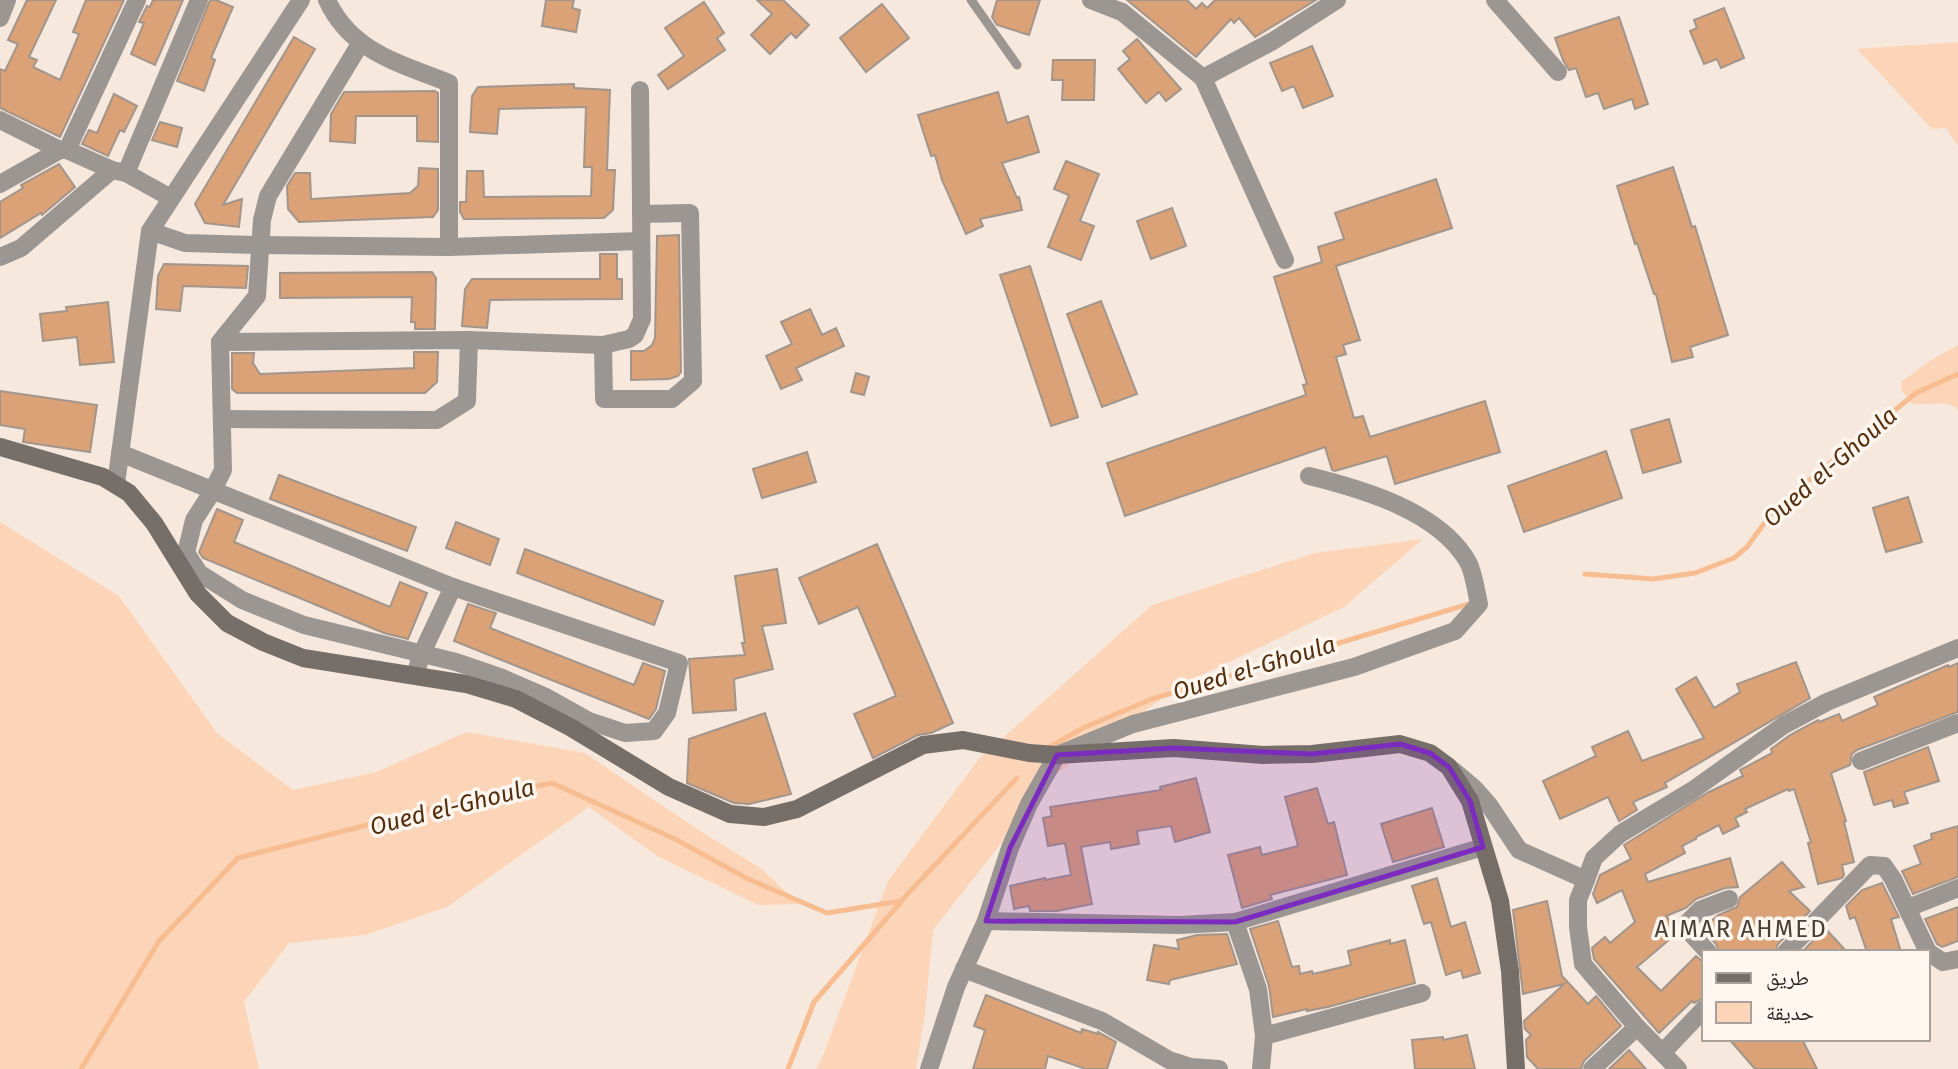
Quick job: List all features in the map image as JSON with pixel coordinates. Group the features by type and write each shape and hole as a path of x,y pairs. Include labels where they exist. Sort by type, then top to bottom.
{"main road":[{"path":"0,447 103,477 129,493 154,523 198,594 228,623 263,642 303,658 466,684 516,699 570,727 670,787 730,814 764,817 797,809 923,745 963,740 1029,753 1057,755 1174,748 1263,755 1312,754 1400,744 1430,753 1449,767 1470,801 1500,901 1510,971 1516,1069"}],"street":[{"path":"0,18 7,0"},
{"path":"0,184 63,150 137,0"},
{"path":"0,257 21,248 119,171 199,0"},
{"path":"116,484 149,231 300,0"},
{"path":"327,0 335,18 360,44 379,55 449,83 449,247"},
{"path":"1091,0 1122,12 1203,78 1285,260"},
{"path":"1203,78 1273,41 1337,0"},
{"path":"1494,0 1558,72"},
{"path":"120,453 212,492 453,587 679,663 667,713 654,731 625,733 589,721 500,677 456,662 304,625 242,600 199,573 186,553 194,520 212,492 223,470 220,342 257,296 262,220 268,196 360,44"},
{"path":"220,342 469,340 603,345 629,339 642,319 640,90"},
{"path":"0,120 63,150 119,171 171,198"},
{"path":"603,345 604,399 671,399 693,381 690,213 641,214"},
{"path":"149,231 186,243 261,246 449,247 641,241"},
{"path":"222,419 436,420 467,401 469,340"},
{"path":"929,1069 943,1023 986,920 1010,848 1029,804 1057,755 1133,724 1353,667 1443,636 1455,631 1479,604 1468,563 1438,527 1352,487 1308,476"},
{"path":"415,675 422,653 453,587"},
{"path":"1678,1069 1637,1027 1583,964 1578,927 1578,900 1594,859 1620,834 1693,790 1784,725 1827,702 1958,648"},
{"path":"1861,761 1958,723"},
{"path":"1449,767 1489,805 1519,850 1586,880"},
{"path":"986,920 1180,925 1235,922 1483,847"},
{"path":"1788,950 1870,865 1884,866 1894,879 1927,950"},
{"path":"1908,908 1958,888"},
{"path":"1706,950 1684,926 1700,911 1729,899"},
{"path":"1235,922 1258,989 1264,1036 1261,1069"},
{"path":"1930,953 1943,962 1958,959"},
{"path":"964,969 1102,1021 1169,1060 1191,1067 1219,1069"},
{"path":"1264,1036 1422,993"},
{"path":"1663,1052 1702,1011"},
{"path":"1592,1069 1637,1027"}],"lane":[{"path":"971,0 1017,65"}],"highlighted area":[{"path":"1400,744 1430,753 1449,767 1470,801 1483,847 1235,922 986,921 1010,848 1057,755 1174,748 1312,754"}],"green space":[{"path":"1958,42 1958,146 1946,128 1932,129 1857,49"},
{"path":"1958,345 1958,410 1942,403 1912,404 1902,391 1901,382 1931,360"},
{"path":"0,522 119,596 217,733 293,790 376,772 467,732 585,753 697,829 762,869 798,904 758,905 657,856 589,807 447,907 365,935 289,943 244,1002 259,1069 0,1069"},
{"path":"1423,539 1344,607 1181,685 1055,775 933,930 925,1014 916,1069 816,1069 888,881 978,760 1152,605 1315,553"}],"building":[{"path":"27,0 56,0 29,57 37,60 33,67 60,80 79,34 73,32 86,0 124,0 60,137 0,108 0,69 5,71 18,44 8,40"},
{"path":"153,0 183,0 155,65 131,54 144,23 139,22"},
{"path":"210,0 233,7 211,58 215,60 204,91 177,81"},
{"path":"546,0 574,0 572,8 580,10 576,32 542,26"},
{"path":"757,0 783,0 809,25 796,38 791,33 770,54 751,35 772,14"},
{"path":"997,0 1040,0 1029,35 997,25 992,17"},
{"path":"1127,0 1187,0 1196,9 1202,3 1207,8 1215,0 1316,0 1255,37 1239,18 1234,23 1231,19 1196,57"},
{"path":"704,2 724,33 717,38 725,50 668,89 658,75 684,56 665,28"},
{"path":"882,4 909,38 866,72 840,38"},
{"path":"1724,8 1744,58 1721,68 1717,59 1704,64 1690,31 1697,28 1694,20"},
{"path":"1619,17 1648,104 1635,109 1632,99 1604,109 1598,93 1586,97 1576,68 1569,70 1555,38"},
{"path":"294,37 315,49 223,205 242,199 239,227 205,223 195,204"},
{"path":"1137,39 1181,89 1166,101 1159,92 1146,103 1118,69 1130,59 1123,51"},
{"path":"1312,46 1333,96 1303,108 1294,86 1282,91 1270,63"},
{"path":"1053,60 1095,60 1094,100 1062,100 1063,80 1052,80"},
{"path":"574,84 574,88 610,90 607,170 615,170 613,210 604,218 464,219 460,212 460,202 466,202 467,171 483,171 484,197 591,196 592,167 584,167 586,107 499,109 497,134 470,132 472,96 478,87"},
{"path":"344,92 438,93 438,142 417,141 417,116 356,116 355,143 330,141 331,114"},
{"path":"998,92 1007,123 1028,116 1039,152 1002,163 1017,198 1019,197 1022,210 980,219 983,226 966,234 942,180 935,155 931,156 918,115"},
{"path":"114,94 137,106 124,132 120,130 108,156 82,144 89,130 97,133"},
{"path":"160,122 182,128 177,147 152,140"},
{"path":"1066,161 1099,174 1080,221 1094,226 1081,260 1048,247 1069,195 1054,189"},
{"path":"59,164 75,187 42,215 41,213 0,238 0,202 23,188 21,185"},
{"path":"1673,167 1692,227 1695,226 1728,335 1690,347 1693,357 1672,362 1656,294 1637,243 1635,244 1617,186"},
{"path":"419,168 438,169 438,210 433,217 299,222 288,209 287,186 295,173 310,173 311,199 410,193 418,186"},
{"path":"1436,179 1452,228 1336,266 1360,340 1343,345 1346,354 1336,357 1354,418 1363,416 1370,437 1485,401 1500,452 1395,484 1387,456 1335,471 1332,470 1325,447 1125,516 1107,463 1306,395 1303,385 1307,384 1274,277 1322,262 1318,247 1344,239 1335,213"},
{"path":"1172,208 1186,246 1151,259 1137,221"},
{"path":"679,235 681,372 669,379 631,380 631,351 644,351 652,345 655,338 657,236"},
{"path":"600,254 617,254 617,279 622,279 622,299 490,300 487,328 462,326 465,289 472,279 600,279"},
{"path":"164,264 248,266 246,288 183,286 180,311 156,309 158,276"},
{"path":"1030,266 1078,417 1051,426 1000,275"},
{"path":"432,272 436,278 435,329 415,329 415,322 411,322 412,297 280,298 280,273"},
{"path":"1101,301 1137,394 1102,407 1067,314"},
{"path":"108,302 114,362 80,365 77,337 43,341 40,314 67,311 66,307"},
{"path":"810,309 822,335 836,328 844,346 796,368 802,380 781,389 766,356 792,344 781,322"},
{"path":"414,352 438,352 437,382 425,393 237,393 232,389 232,353 254,353 253,363 260,374 414,368"},
{"path":"856,373 869,377 864,395 851,392"},
{"path":"0,391 97,405 90,452 23,442 25,429 0,425"},
{"path":"1669,419 1681,462 1643,473 1631,430"},
{"path":"1606,451 1622,498 1524,532 1508,486"},
{"path":"807,452 816,482 762,498 753,469"},
{"path":"279,475 416,527 407,551 270,499"},
{"path":"1908,497 1922,542 1886,552 1873,508"},
{"path":"217,509 243,520 234,542 390,607 400,582 427,593 408,639 384,633 203,558 199,552"},
{"path":"456,522 499,539 490,565 446,548"},
{"path":"877,544 953,723 931,733 918,735 873,758 854,714 896,696 858,607 819,624 799,578"},
{"path":"525,549 663,601 654,625 517,573"},
{"path":"777,569 786,623 762,626 773,669 734,679 736,710 693,713 689,659 745,655 735,576"},
{"path":"468,604 496,613 490,628 634,685 643,663 665,671 656,709 649,719 454,641"},
{"path":"1796,662 1810,698 1665,783 1667,787 1633,802 1637,810 1619,821 1608,797 1560,819 1543,781 1596,756 1592,747 1628,731 1642,761 1704,738 1676,689 1696,677 1714,708 1740,692 1737,684"},
{"path":"1958,663 1958,712 1857,750 1852,754 1850,765 1831,773 1846,821 1844,822 1854,862 1842,865 1842,878 1818,884 1808,843 1811,842 1794,789 1788,789 1745,809 1747,812 1735,818 1739,826 1723,834 1719,825 1682,846 1685,853 1645,874 1648,882 1730,858 1738,887 1725,888 1696,899 1686,908 1666,916 1673,924 1676,934 1637,967 1661,991 1696,956 1702,961 1702,999 1694,1003 1692,1001 1659,1033 1594,959 1592,948 1605,937 1610,943 1635,922 1622,890 1597,903 1593,894 1600,875 1631,859 1624,845 1709,792 1743,776 1740,770 1772,753 1771,749 1790,735 1818,720 1819,722 1839,714 1842,721 1878,705 1874,697 1948,665 1949,667"},
{"path":"765,713 791,794 749,804 734,803 687,783 689,739"},
{"path":"1928,747 1939,781 1904,792 1908,803 1894,807 1892,800 1874,805 1864,772"},
{"path":"1196,778 1210,832 1175,842 1171,826 1137,831 1139,844 1111,849 1110,842 1081,847 1092,904 1057,911 1030,911 1029,906 1014,909 1010,886 1071,875 1065,843 1048,846 1043,818 1052,816 1050,807 1161,790 1160,787"},
{"path":"1317,788 1328,824 1334,822 1347,875 1270,895 1272,899 1242,908 1228,855 1260,847 1262,855 1298,846 1285,797"},
{"path":"1432,808 1444,847 1393,862 1381,824"},
{"path":"1958,826 1958,877 1913,894 1902,871 1921,864 1914,846 1932,839 1931,834"},
{"path":"1782,862 1804,887 1789,891 1810,911 1778,944 1776,950 1718,950 1702,929 1718,915 1737,907 1740,897"},
{"path":"1437,878 1451,927 1465,922 1480,973 1463,978 1461,970 1446,975 1431,922 1424,924 1412,886"},
{"path":"1882,883 1899,917 1891,919 1900,950 1866,950 1855,917 1850,919 1846,906 1862,890"},
{"path":"1547,901 1562,976 1588,1004 1596,996 1621,1026 1584,1061 1581,1069 1538,1069 1527,1057 1526,1040 1531,1035 1525,1029 1524,1021 1564,984 1523,994 1513,910"},
{"path":"1958,907 1958,941 1942,947 1937,944 1925,919"},
{"path":"1278,921 1292,967 1299,966 1300,974 1312,971 1313,974 1351,965 1348,951 1390,940 1390,944 1405,940 1415,983 1328,1007 1273,1017 1269,986 1250,929"},
{"path":"1825,928 1845,950 1804,950"},
{"path":"1227,934 1237,964 1170,980 1169,984 1147,980 1154,945 1179,949 1177,940 1197,935"},
{"path":"986,995 1081,1033 1082,1029 1098,1032 1116,1042 1107,1069 1086,1069 1048,1056 1045,1069 973,1069 985,1030 974,1026"},
{"path":"1467,1035 1475,1069 1415,1069 1412,1040 1443,1037 1443,1040"},
{"path":"1731,1041 1803,1041 1817,1069 1755,1069"},
{"path":"1629,1050 1646,1069 1609,1069"}],"waterway":[{"name":"Oued el-Ghoula","path":"1585,574 1654,579 1695,573 1734,558 1747,547 1776,507 1916,393 1958,374"},
{"name":"Oued el-Ghoula","path":"1048,748 1083,728 1152,699 1469,604"},
{"name":"Oued el-Ghoula","path":"81,1069 159,941 238,858 442,806 552,783 675,839 746,878 827,913 901,901 1017,778"},
{"path":"788,1069 814,1002 900,903"}],"district":[{"name":"AIMAR AHMED","path":"1741,929"}]}
